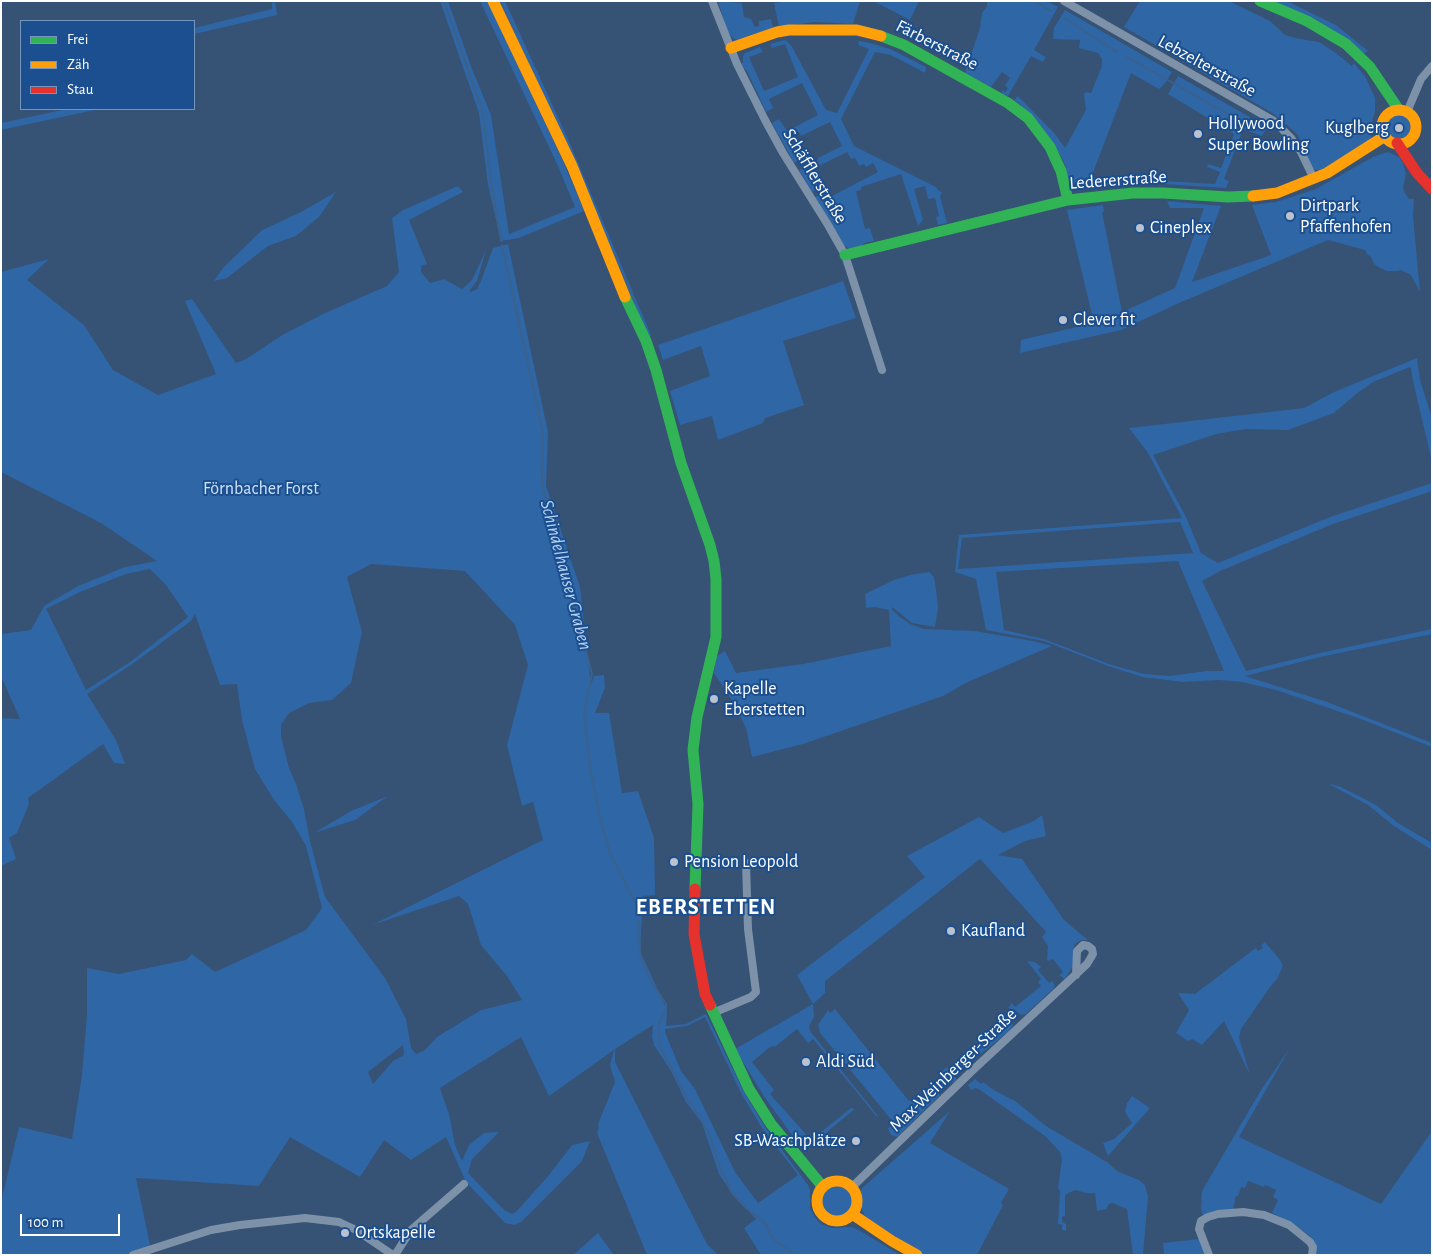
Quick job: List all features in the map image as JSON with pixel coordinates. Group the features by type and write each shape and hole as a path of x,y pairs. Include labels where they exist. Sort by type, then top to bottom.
{"main road":[{"path":"493,1 572,166 621,287 637,334 660,386 682,463 710,545 715,569 717,596 716,637 697,717 693,750 698,814 695,941 701,982 713,1013 760,1107 771,1124 823,1187"},
{"path":"1260,1 1300,18 1346,44 1361,57 1398,112"},
{"name":"Färberstraße","path":"731,48 777,32 802,29 857,30 893,40 961,75 1008,102 1020,112 1036,128 1050,147 1060,171 1068,200"},
{"path":"1397,144 1407,142 1416,131 1416,122 1411,114 1398,112 1383,124 1385,136 1397,144 1428,185"},
{"name":"Ledererstraße","path":"844,256 1068,200 1144,193 1228,197 1260,196 1277,193 1328,173 1385,136"},
{"path":"1411,139 1412,151 1428,185"},
{"path":"834,1182 840,1182 851,1188 856,1198 855,1209 847,1218 835,1221 824,1216 819,1211 817,1198 823,1187 834,1182"},
{"path":"852,1214 917,1255"}],"street":[{"name":"Schäfflerstraße","path":"712,1 750,92 779,147 828,225 844,256 882,370"},
{"name":"Lebzelterstraße","path":"1064,1 1274,121 1291,138 1301,152 1314,179"},
{"path":"1398,112 1432,66"},
{"path":"713,1013 751,997 756,992 748,929 746,863"},
{"name":"Max-Weinberger-Straße","path":"851,1188 973,1070 1076,975"},
{"path":"133,1255 211,1230 305,1218 339,1222 356,1230 394,1255 410,1230 464,1184"},
{"path":"1208,1255 1199,1229 1201,1221 1218,1214 1243,1212 1270,1216 1293,1228 1312,1245 1312,1255"}],"green space":[{"path":"272,1 275,1 277,15 195,34 195,28 272,9"},
{"path":"440,1 448,1 472,69 491,115 509,234 575,207 557,164 480,1 487,1 563,161 584,211 519,238 501,241 488,185 479,113"},
{"path":"499,1 505,1 568,139 651,335 649,338"},
{"path":"718,1 742,3 744,17 751,19 755,27 759,26 759,21 771,19 773,28 738,40 734,39 727,32"},
{"path":"787,1 860,1 853,24 814,22 779,27 774,3"},
{"path":"873,1 919,1 910,20"},
{"path":"987,1 1047,1 1058,7 1034,50 1046,57 1043,62 1031,56 1008,96 1002,93 1002,90 1005,92 1008,88 1005,85 1010,78 1002,72 991,87 965,73"},
{"path":"1140,1 1229,1 1270,21 1285,35 1319,42 1352,66 1354,63 1366,78 1375,98 1375,111 1370,130 1371,138 1347,158 1321,171 1313,169 1306,156 1306,150 1297,134 1274,114 1124,27"},
{"path":"1270,1 1287,1 1336,25 1368,51 1364,54"},
{"path":"1065,10 1172,72 1159,89 1131,73 1089,183 1133,181 1131,185 1084,187 1068,181 1061,156 1044,130 1014,100 1018,96 1055,134 1065,148 1086,110 1084,94 1086,92 1091,93 1102,66 1102,59 1098,53 1079,48 1080,40 1053,39 1054,28"},
{"path":"785,40 791,45 826,110 837,113 869,49 858,45 859,41 890,49 926,67 925,73 891,55 875,52 841,119 854,146 936,187 942,193 940,196 947,223 938,225 936,217 939,216 935,198 928,199 925,186 914,189 923,220 918,226 901,174 861,187 861,190 856,191 865,229 870,228 874,241 864,243 861,248 850,249 843,245 815,197 827,191 830,197 878,172 873,163 866,167 864,164 859,166 855,158 851,159 847,152 815,168 824,186 812,192 799,170 842,146 830,122 801,136 799,132 789,137 800,159 794,163 772,123 779,119 787,131 818,115 802,83 769,99 773,108 766,112 748,73 741,64 745,53 760,47 763,52 749,57 764,91 798,77 785,44 772,48 770,44"},
{"path":"1178,76 1267,127 1262,136 1243,129 1224,179 1229,181 1226,188 1163,184 1164,181 1215,184 1220,172 1207,167 1208,164 1221,168 1234,134 1168,94"},
{"path":"62,110 94,110 1,130 1,123"},
{"path":"1399,114 1409,117 1412,127 1409,137 1399,140 1389,137 1386,127 1389,117"},
{"path":"1388,152 1399,157 1403,163 1406,174 1403,188 1409,199 1414,199 1413,216 1420,292 1411,275 1401,270 1387,271 1374,264 1365,250 1328,240 1179,303 1121,330 1020,353 1021,340 1094,323 1067,210 1103,205 1104,212 1102,212 1122,312 1175,288 1204,208 1170,208 1167,201 1221,206 1192,282 1271,255 1252,205 1276,202 1316,189 1373,157"},
{"name":"Förnbacher Forst","path":"458,186 463,192 409,220 427,264 421,266 421,272 430,283 444,279 462,289 472,280 486,250 477,281 469,291 477,289 493,248 508,244 548,432 546,486 580,587 591,685 594,676 604,675 605,688 595,713 609,713 622,793 638,791 654,838 655,895 643,896 640,951 667,1010 666,1026 686,1024 706,1014 744,1092 765,1127 808,1185 810,1190 810,1209 816,1219 821,1224 832,1228 851,1227 857,1229 900,1255 761,1255 744,1228 756,1219 732,1193 719,1174 702,1123 686,1102 671,1071 654,1045 652,1037 653,1025 615,1049 615,1062 707,1244 718,1255 647,1255 597,1133 598,1124 615,1082 610,1065 614,1050 549,1096 521,1037 440,1088 449,1114 455,1145 462,1161 469,1145 484,1133 499,1132 472,1159 468,1173 504,1210 512,1214 517,1211 549,1175 572,1145 590,1141 582,1161 521,1222 515,1225 505,1223 466,1182 446,1137 411,1160 384,1140 360,1177 290,1137 259,1186 136,1178 152,1255 1,1255 1,1202 19,1127 72,1139 82,1075 87,1015 87,968 119,974 186,960 192,954 215,972 306,930 322,908 306,846 292,822 274,800 255,769 242,720 237,684 220,685 195,614 191,621 131,665 87,694 116,740 125,764 114,763 103,744 28,798 29,804 17,833 9,838 16,859 1,866 1,718 20,719 1,676 1,634 31,630 44,606 78,586 125,567 157,561 101,523 1,472 1,272 49,259 27,280 84,325 113,370 158,395 216,374 185,301 192,299 236,363 246,359 284,334 325,313 387,286 399,272 392,218 403,210","holes":["371,564 465,571 515,625 528,665 507,745 522,806 533,802 543,840 372,925 459,896 468,904 481,945 507,976 522,1000 481,1010 437,1037 425,1050 416,1054 411,1048 406,1019 385,978 325,897 310,841 304,809 289,768 281,736 281,725 289,713 309,703 332,700 351,683 362,632 347,577","150,569 166,585 188,617 130,662 86,690 46,609 80,592 126,574","705,1017 741,1093 762,1128 798,1175 758,1203 735,1172 695,1089 681,1071 665,1032 665,1029 687,1026","403,1045 404,1055 393,1061 373,1084 368,1072"]},
{"path":"336,192 319,217 296,236 268,246 227,278 214,281 223,268 262,230 301,212"},
{"path":"843,281 856,318 783,341 804,405 765,418 763,423 718,440 712,416 680,425 670,391 710,376 701,346 663,360 658,345"},
{"path":"1417,358 1420,380 1432,418 1432,462 1410,367 1373,382 1334,413 1288,430 1246,429 1216,434 1153,455 1186,517 1201,553 1218,563 1330,517 1432,483 1432,491 1333,524 1220,571 1202,581 1246,671 1432,629 1432,634 1320,657 1245,676 1327,702 1432,743 1432,747 1358,718 1276,690 1242,682 1219,680 1183,682 1143,677 1108,666 1044,641 986,630 976,579 955,572 959,535 1182,518 1148,453 1129,428 1304,408 1334,392","holes":["1180,522 1193,553 958,569 962,538","1178,561 1224,671 1207,671 1170,676 1144,674 1109,664 1044,639 1004,630 996,572"]},
{"path":"929,572 934,577 936,589 938,608 935,627 912,623 892,607 892,610 910,624 924,629 975,631 1052,646 968,682 943,696 803,744 752,757 746,728 733,702 714,673 716,657 725,651 736,673 803,664 891,646 889,610 875,607 866,608 865,594 894,580"},
{"path":"1327,783 1341,787 1376,805 1398,823 1432,843 1432,850 1394,826 1368,805"},
{"path":"388,796 355,820 314,833 351,811"},
{"path":"1042,815 1046,836 1025,841 998,855 1022,859 1064,920 1088,940 1081,940 1075,944 1073,966 1065,979 1059,975 1063,972 1053,959 1047,960 1048,946 1042,937 1046,932 980,859 825,981 825,993 813,1004 797,975 925,877 907,856 979,817 1003,833 1034,821"},
{"path":"1265,942 1283,966 1277,979 1241,1029 1239,1038 1250,1075 1224,1021 1202,1045 1192,1039 1188,1041 1176,1033 1189,1010 1178,993 1195,994 1253,950 1256,948 1258,951 1263,948 1261,945"},
{"path":"1027,961 1035,962 1040,966 1038,970 1049,983 1052,981 1055,985 1026,1014 1021,1015 1015,1010 1008,1008 1012,1003 1015,1007 1041,986 1038,982 1041,979"},
{"path":"813,1004 814,1017 809,1026 810,1031 878,1116 813,1039 808,1043 797,1029 752,1062 774,1090 770,1094 811,1140 851,1108 855,1109 811,1145 805,1145 798,1143 765,1098 735,1049"},
{"path":"835,1009 909,1101 915,1098 918,1102 933,1091 930,1086 937,1088 940,1093 897,1137 891,1135 888,1129 893,1122 820,1033 818,1025 828,1010 830,1013"},
{"path":"1006,1018 1013,1025 1010,1030 954,1076 957,1080 950,1084 947,1082 941,1072 947,1067 950,1070 1006,1026 1004,1020"},
{"path":"1290,1048 1239,1137 1381,1204 1432,1131 1432,1255 1316,1255 1316,1246 1310,1236 1295,1225 1272,1213 1278,1200 1273,1197 1276,1190 1248,1181 1245,1188 1241,1187 1238,1196 1236,1196 1233,1210 1203,1216 1201,1208 1202,1191 1261,1090"},
{"path":"975,1079 1015,1101 1046,1126 1107,1162 1117,1171 1139,1180 1145,1185 1148,1197 1143,1255 1133,1255 1127,1209 1113,1203 1109,1204 1106,1209 1097,1211 1095,1193 1075,1190 1065,1195 1065,1216 1062,1217 1062,1222 1066,1224 1066,1231 1062,1230 1062,1225 1058,1224 1060,1191 1058,1188 1062,1159 1060,1152 1045,1136 980,1090 976,1088 971,1090 968,1085"},
{"path":"1132,1096 1150,1108 1108,1156 1103,1143 1114,1139 1132,1123 1125,1112 1127,1103"},
{"path":"950,1111 930,1143 1009,1189 1001,1203 1003,1205 977,1255 925,1255 877,1225 865,1216 861,1208 859,1194 862,1188"},
{"path":"837,1183 849,1188 854,1200 849,1212 837,1217 825,1212 820,1200 825,1188"},
{"path":"598,1233 614,1255 573,1255"},
{"path":"1199,1239 1206,1255 1164,1255 1163,1243"}],"waterway":[{"name":"Schindelhauser Graben","path":"444,1 483,113 491,183 501,241"},
{"path":"1034,1 1051,11"},
{"path":"500,2 514,31"},
{"path":"1064,18 1117,52"},
{"path":"1127,57 1235,118"},
{"name":"Schindelhauser Graben","path":"502,245 543,432 542,484 592,674 584,713 591,773 599,813 610,853 634,900"},
{"path":"614,255 635,303"},
{"name":"Schindelhauser Graben","path":"639,921 640,953 643,963 651,981 666,1004 658,1026 660,1047 686,1096 709,1133 719,1165 732,1193 746,1208 766,1224 772,1238 795,1255"}],"traffic: fast":[{"path":"1260,1 1307,21 1346,44 1370,67 1399,110"},
{"path":"881,36 904,45 1008,103 1028,118 1050,147 1061,171 1068,200"},
{"path":"845,255 1068,200 1133,193 1228,197 1253,196"},
{"path":"625,297 646,341 656,370 681,463 714,561 716,579 716,637 697,717 693,750 698,804 695,889"},
{"path":"710,1005 749,1089 771,1124 823,1187"}],"traffic: slow":[{"path":"493,1 572,166 625,297"},
{"path":"731,48 777,32 789,30 857,30 881,36"},
{"path":"1399,110 1411,115 1416,127 1411,139 1399,144 1387,139 1382,127 1387,115 1399,110"},
{"path":"1253,196 1277,193 1327,173 1385,136"},
{"path":"837,1181 851,1187 857,1201 851,1215 837,1221 823,1215 817,1201 823,1187 837,1181"},
{"path":"852,1214 917,1255"}],"traffic: jam":[{"path":"1397,143 1417,173 1432,189"},
{"path":"695,889 694,934 705,994 710,1005"}],"place":[{"name":"Kuglberg","path":"1399,128"},
{"name":"Hollywood Super Bowling","path":"1198,134"},
{"name":"Dirtpark Pfaffenhofen","path":"1290,216"},
{"name":"Cineplex","path":"1140,228"},
{"name":"Clever fit","path":"1063,320"},
{"name":"Kapelle Eberstetten","path":"714,699"},
{"name":"Pension Leopold","path":"674,862"},
{"name":"Kaufland","path":"951,931"},
{"name":"Aldi Süd","path":"806,1062"},
{"name":"SB-Waschplätze","path":"856,1141"},
{"name":"Ortskapelle","path":"345,1233"}],"district":[{"name":"EBERSTETTEN","path":"706,907"}]}
